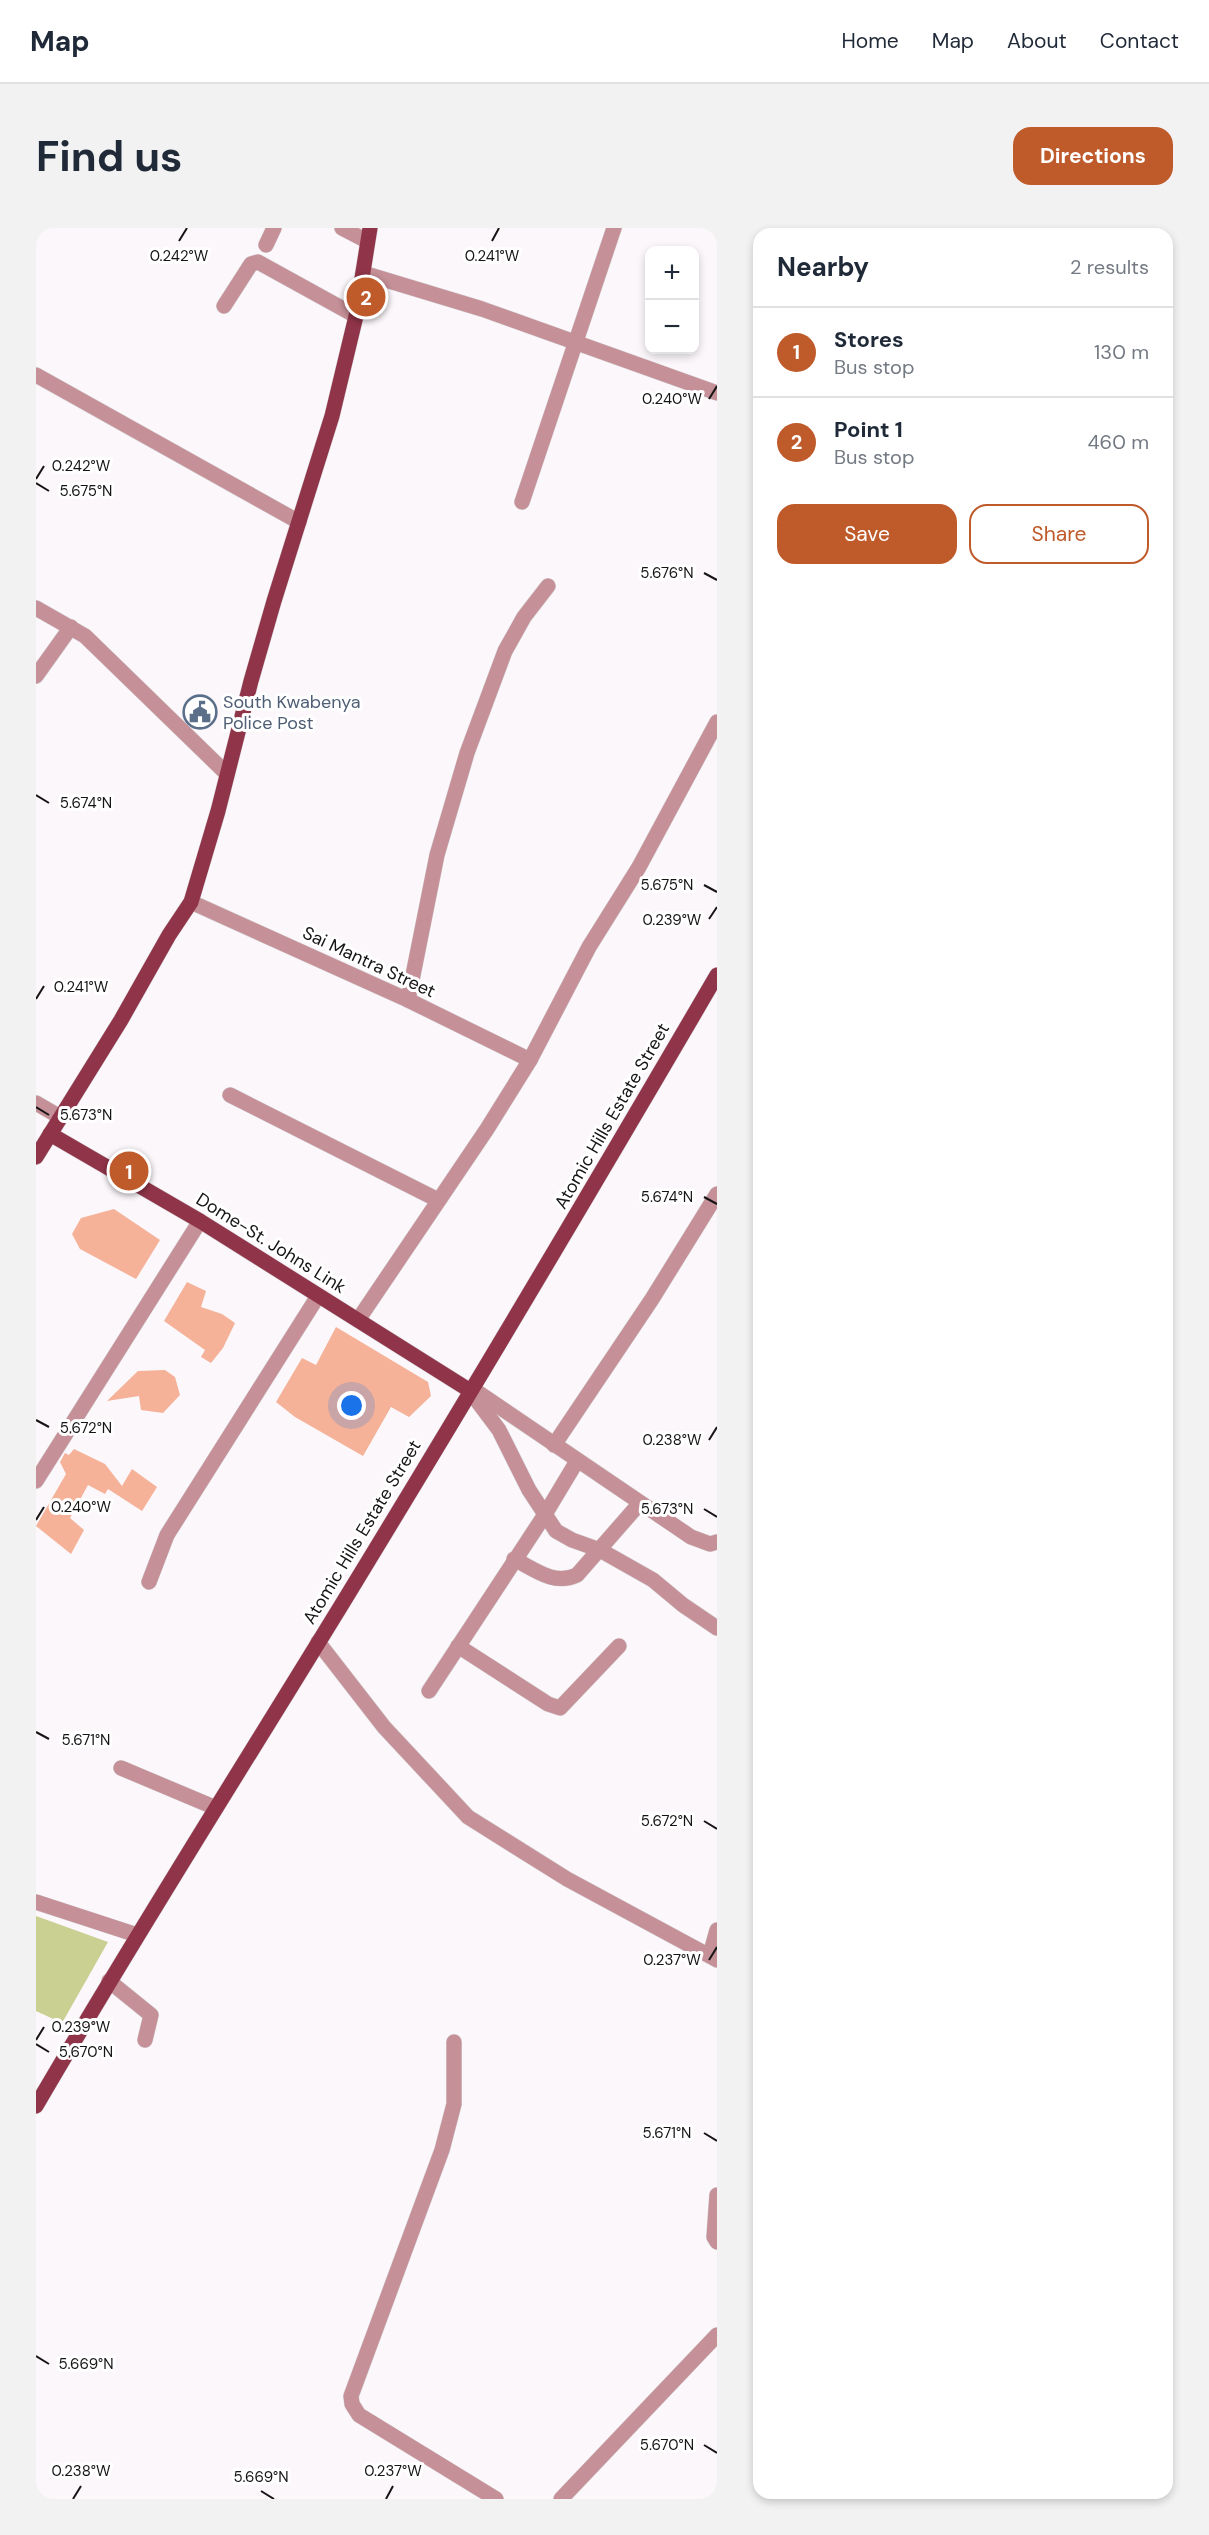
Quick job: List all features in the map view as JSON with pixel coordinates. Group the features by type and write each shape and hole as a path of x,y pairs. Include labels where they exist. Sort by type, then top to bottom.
{"main road":[{"path":"36,1157 121,1020 190,902 218,811 250,681 332,416 356,316 368,234"},
{"name":"Atomic Hills Estate Street","path":"36,2106 109,1981 584,1204 717,975"},
{"name":"Dome-St. Johns Link","path":"50,1134 200,1221 470,1389"}],"street":[{"path":"266,245 274,228"},
{"path":"342,228 368,234"},
{"path":"522,502 614,228"},
{"path":"224,306 251,264 258,262 356,316"},
{"path":"363,273 429,291 577,341 717,393"},
{"path":"36,375 298,522"},
{"path":"408,1000 437,855 467,753 505,651 524,617 548,586"},
{"path":"36,608 85,636 226,774"},
{"path":"36,676 70,627"},
{"path":"358,1320 487,1129 530,1060 589,947 639,867 717,722"},
{"name":"Sai Mantra Street","path":"190,902 408,1000 530,1060"},
{"path":"230,1095 438,1200"},
{"path":"36,1103 60,1117"},
{"path":"554,1445 652,1299 717,1194"},
{"path":"36,1481 200,1221"},
{"path":"149,1582 167,1535 318,1296"},
{"path":"470,1389 691,1537 710,1544 717,1542"},
{"path":"470,1389 499,1430 544,1516 556,1531 572,1540 600,1550 653,1580 682,1605 717,1629"},
{"path":"429,1691 544,1516 577,1461"},
{"path":"514,1559 550,1578 564,1579 577,1575 640,1503"},
{"path":"318,1642 384,1727 468,1817 567,1879 713,1958 717,1930"},
{"path":"458,1646 548,1704 560,1708 619,1646"},
{"path":"121,1768 216,1808"},
{"path":"36,1902 137,1935"},
{"path":"109,1981 151,2015 145,2040"},
{"path":"454,2043 454,2104 442,2150 351,2396 352,2404 359,2415 496,2499"},
{"path":"717,2195 714,2237 717,2242"},
{"path":"561,2499 717,2335"}],"green space":[{"path":"36,1916 108,1942 62,2023 36,2011"}],"building":[{"path":"114,1209 160,1240 136,1279 80,1249 72,1234 81,1218"},
{"path":"187,1282 206,1291 201,1307 222,1314 235,1323 223,1348 211,1363 201,1357 205,1350 164,1321"},
{"path":"336,1327 428,1382 431,1396 409,1417 391,1407 363,1456 295,1417 276,1402 302,1358 316,1365"},
{"path":"165,1370 175,1377 180,1395 163,1413 141,1410 139,1396 107,1401 138,1371"},
{"path":"74,1449 105,1464 122,1486 132,1469 157,1487 142,1511 108,1489 105,1494 88,1485 70,1518 84,1530 71,1554 36,1526 66,1474 60,1462 65,1453 69,1455"}],"place":[{"name":"Point 1","path":"366,297"},
{"name":"South Kwabenya Police Post","path":"200,712"},
{"name":"Stores","path":"129,1171"}]}
